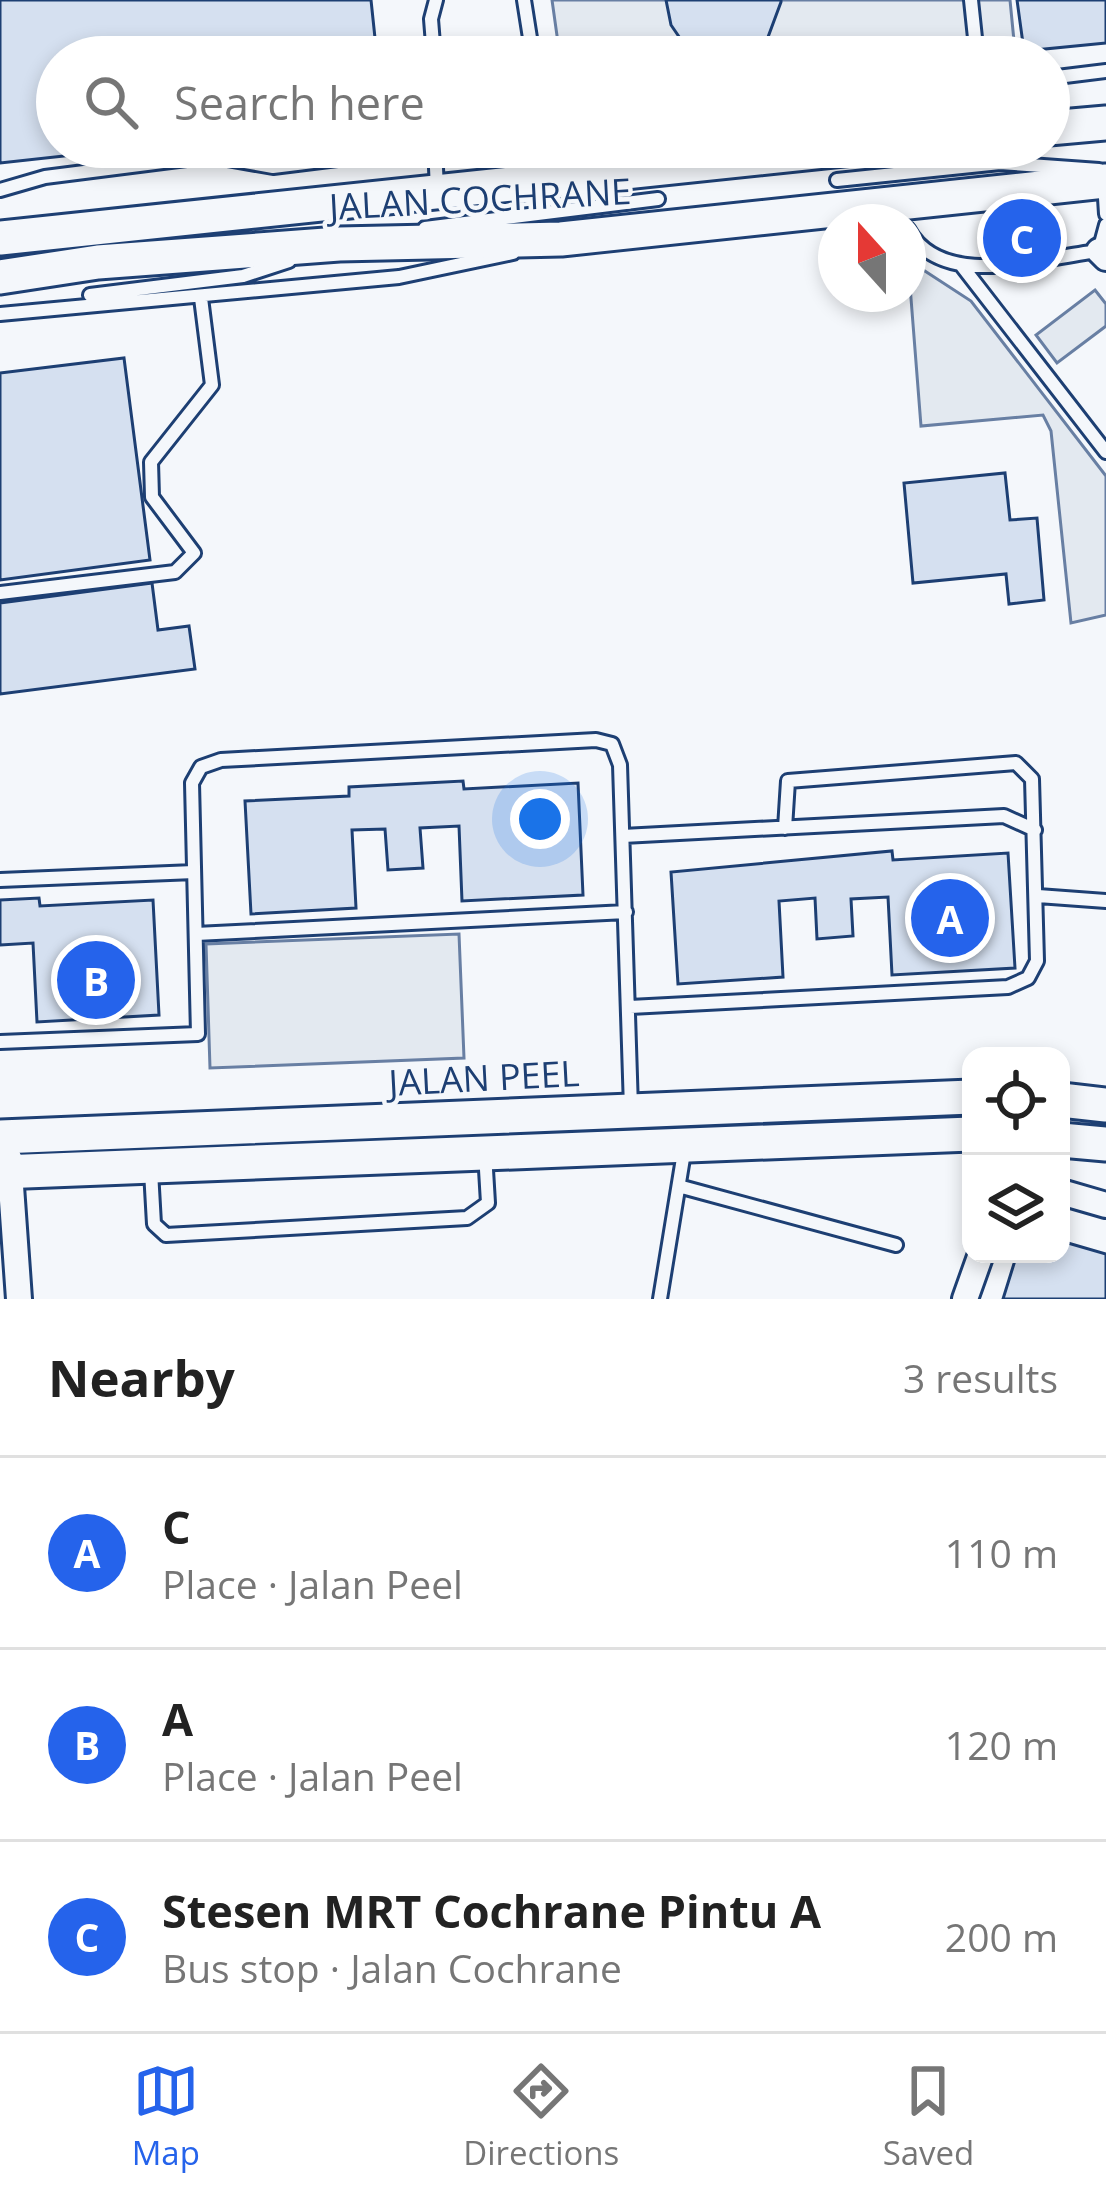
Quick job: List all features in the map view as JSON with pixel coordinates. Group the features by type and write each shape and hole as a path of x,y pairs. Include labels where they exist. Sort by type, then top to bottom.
{"street":[{"path":"1070,126 1106,123"},
{"name":"JALAN COCHRANE","path":"0,236 661,168"},
{"name":"JALAN COCHRANE","path":"926,214 1106,187"},
{"name":"JALAN COCHRANE","path":"0,277 98,262 339,244 561,239 818,223"},
{"name":"JALAN PEEL","path":"4,1137 962,1097"},
{"path":"1070,1101 1106,1105"},
{"name":"JALAN PEEL","path":"5,1172 962,1134"},
{"path":"4,1137 19,1299"},
{"path":"1070,1141 1106,1144"},
{"path":"1070,1195 1106,1205"},
{"path":"965,1299 978,1263"}],"lane":[{"path":"432,36 430,20 436,0"},
{"path":"524,0 530,36"},
{"path":"971,0 972,36"},
{"path":"1070,75 1106,71"},
{"path":"1070,166 1106,187"},
{"path":"0,190 45,177 116,168"},
{"path":"436,168 437,190"},
{"path":"558,168 565,178"},
{"path":"837,180 952,168"},
{"path":"90,295 243,276 339,244 474,218 658,199"},
{"path":"926,245 939,259 962,266 1102,254 1106,226"},
{"path":"0,314 202,298 468,266 561,239"},
{"path":"962,266 1106,452"},
{"path":"0,593 175,572 194,553 152,496 151,463 212,385 202,298"},
{"path":"0,1042 198,1034 192,783 201,767 221,760 596,740 612,744 620,765 631,1111"},
{"path":"630,1007 1009,987 1028,979 1037,961 1035,830 1032,779 1016,764 788,781 785,828"},
{"path":"623,836 1004,816 1035,830"},
{"path":"0,880 194,872"},
{"path":"1038,896 1106,901"},
{"path":"196,934 626,912"},
{"path":"660,1299 682,1187 685,1144"},
{"path":"151,1166 154,1224 166,1235 467,1218 488,1203 485,1152"},
{"path":"682,1187 896,1245"}],"shaded area":[{"path":"552,0 1010,0 1014,36 557,36"},
{"path":"926,272 971,301 1106,476 1106,615 1071,623 1051,431 1043,415 921,426 912,312 926,312"},
{"path":"1095,290 1106,304 1106,326 1057,363 1036,335"},
{"path":"459,934 464,1058 210,1068 206,944"}],"building":[{"path":"0,0 371,0 375,36 36,36 36,159 0,163"},
{"path":"666,0 781,0 768,36 679,36"},
{"path":"1017,0 1106,0 1106,43 1070,47 1070,36 1022,36"},
{"path":"1058,228 1060,242 983,250 982,236"},
{"path":"124,358 150,560 0,580 0,373"},
{"path":"1005,473 1010,520 1037,518 1044,600 1009,604 1006,574 913,583 904,483"},
{"path":"152,583 158,630 189,626 195,669 0,694 0,603"},
{"path":"463,781 464,789 578,783 583,895 462,901 459,826 420,828 423,868 388,870 385,829 352,830 356,908 251,914 245,801 349,796 349,787"},
{"path":"892,851 893,860 1008,853 1015,968 892,975 888,897 851,899 853,936 817,939 815,898 779,901 783,977 678,984 671,872"},
{"path":"39,898 40,906 153,900 159,1015 37,1022 33,943 0,945 0,900"},
{"path":"1070,1244 1106,1254 1106,1299 1003,1299 1014,1263 1070,1263"}],"place":[{"name":"Stesen MRT Cochrane Pintu A","path":"1022,238"},
{"name":"C","path":"950,918"},
{"name":"A","path":"96,980"}]}
